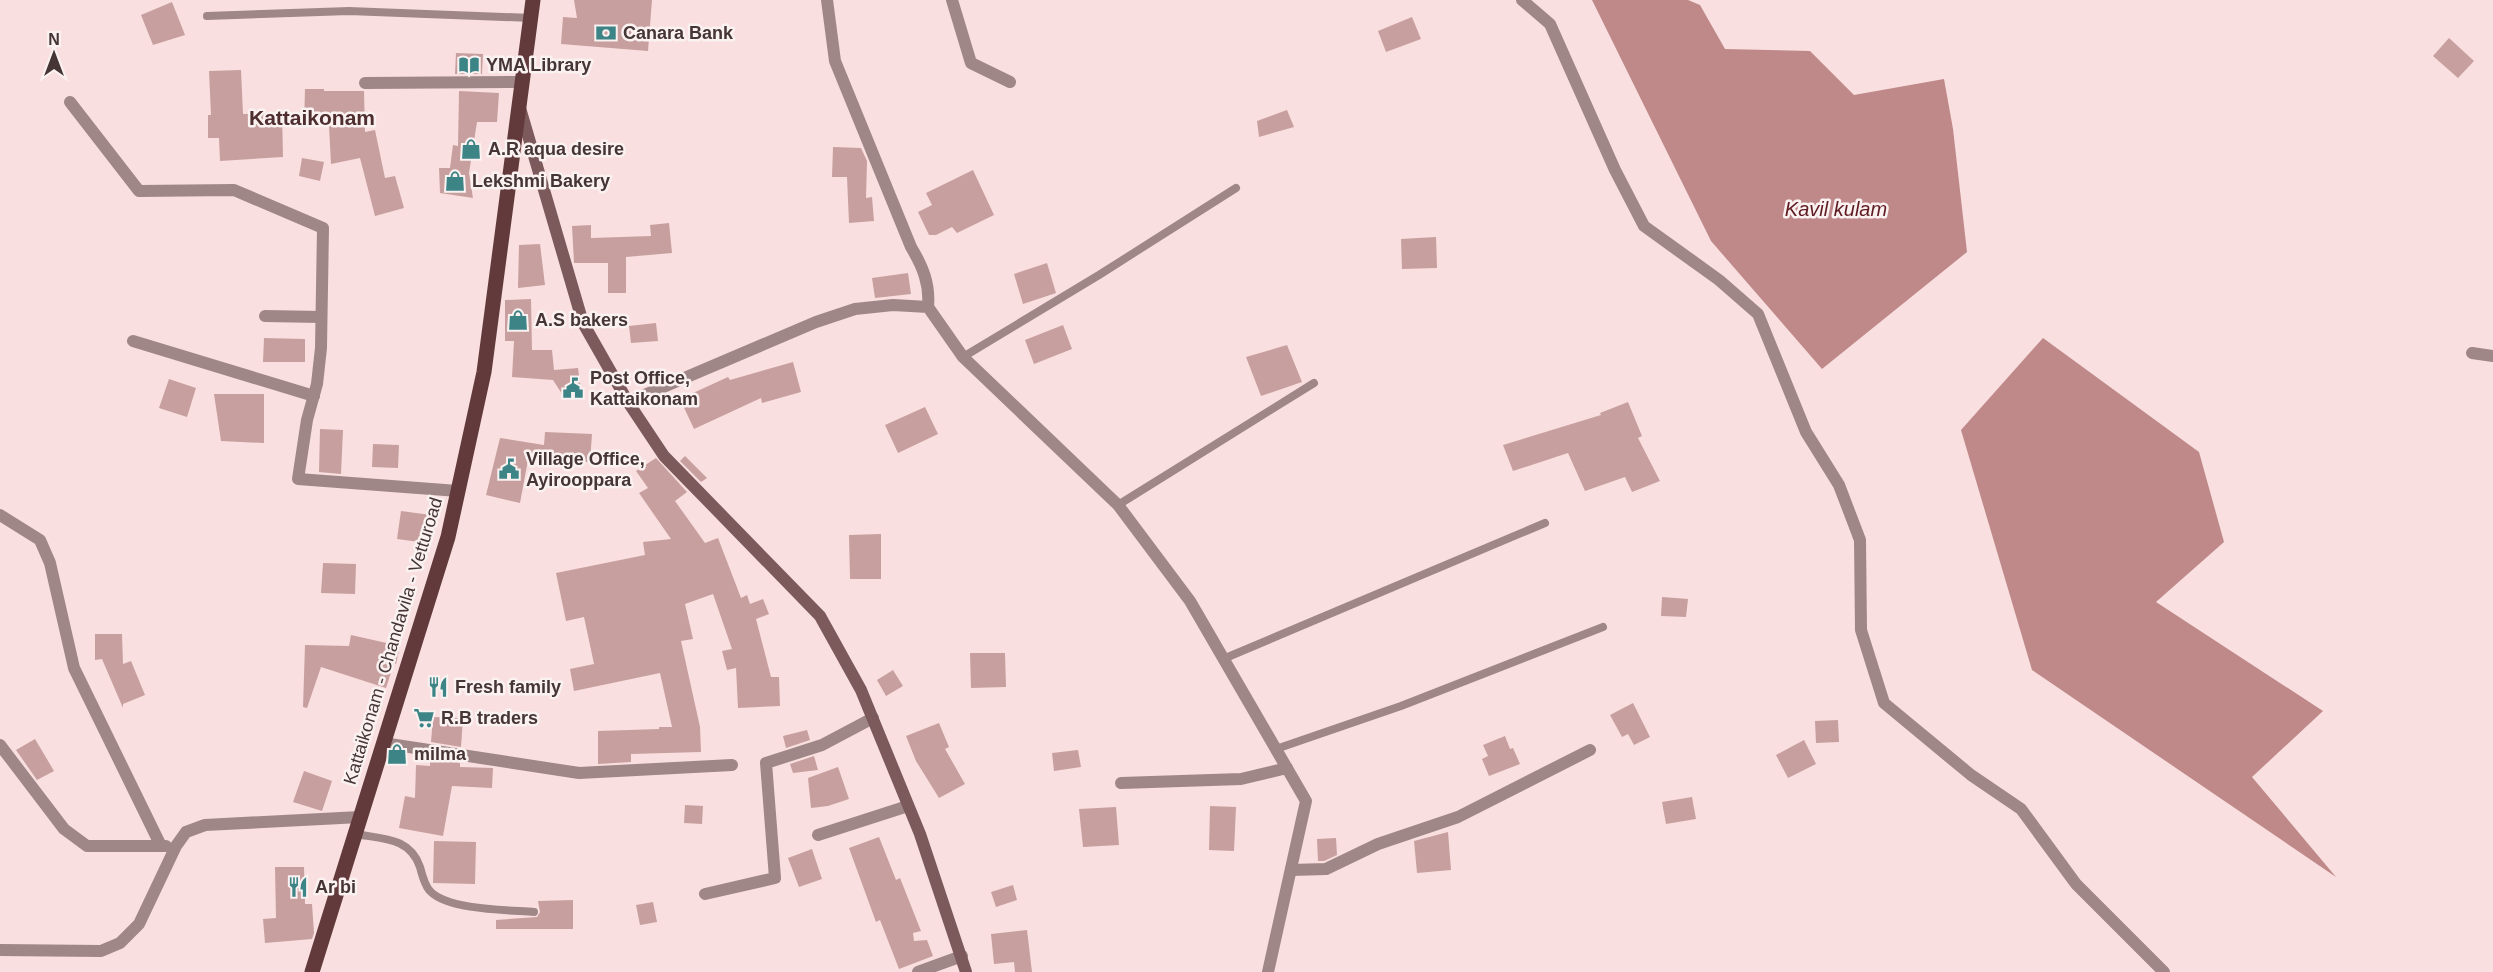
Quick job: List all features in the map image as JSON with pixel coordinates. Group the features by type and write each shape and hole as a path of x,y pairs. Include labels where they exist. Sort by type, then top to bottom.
{"main road":[{"name":"Kattaikonam - Chandavila - Vetturoad","path":"312,972 448,537 484,372 533,0"},
{"path":"518,101 583,323 628,402 664,456 820,616 861,690 873,718 908,806 966,972"}],"street":[{"path":"827,0 835,61 911,247 925,271 929,295 928,307 963,357 1118,505 1190,601 1306,801 1268,972"},
{"path":"952,0 971,63 1010,82"},
{"path":"1522,0 1550,24 1615,170 1644,226 1719,280 1758,314 1806,432 1839,485 1860,540 1860,630 1884,703 1971,775 2021,809 2076,884 2164,972"},
{"path":"365,83 522,82"},
{"path":"70,102 139,192 234,190 323,228 321,348 298,479 458,491"},
{"path":"628,402 816,322 855,309 894,305 928,307"},
{"path":"266,316 321,317"},
{"path":"133,341 314,396"},
{"path":"2472,353 2493,356"},
{"path":"0,515 40,540 50,563 74,668 160,846"},
{"path":"705,894 775,878 766,763 822,745 873,718"},
{"path":"384,742 579,773 732,765"},
{"path":"0,745 64,829 87,846 176,846"},
{"path":"1291,870 1326,869 1377,844 1458,817 1590,750"},
{"path":"1122,783 1241,779 1287,768"},
{"path":"818,835 908,806"},
{"path":"0,950 101,951 120,942 139,924 176,846 186,832 205,825 360,817"},
{"path":"918,972 962,956"}],"lane":[{"path":"207,16 349,11 531,18"},
{"path":"963,357 1236,188"},
{"path":"1118,505 1314,383"},
{"path":"1223,658 1545,523"},
{"path":"1276,749 1401,706 1603,627"},
{"path":"355,834 398,842 416,854 429,892 444,900 484,909 534,912"}],"water":[{"name":"Kavil kulam","path":"1592,0 1688,0 1700,5 1725,49 1810,51 1854,95 1944,79 1953,129 1967,252 1822,369 1711,241"},
{"path":"2043,338 2199,452 2224,542 2156,602 2323,711 2252,777 2336,877 2032,670 1961,430"}],"building":[{"name":"Canara Bank","path":"574,0 652,0 648,51 561,44 563,17 577,18"},
{"path":"172,2 185,35 153,45 141,15"},
{"path":"1412,17 1421,39 1386,52 1378,31"},
{"path":"2449,38 2474,61 2458,78 2433,56"},
{"name":"YMA Library","path":"456,53 483,54 482,74 455,74"},
{"path":"241,70 243,114 282,113 283,157 220,161 219,138 208,138 208,115 211,115 209,71"},
{"path":"305,89 364,91 365,132 375,130 385,178 395,176 404,208 375,216 360,158 331,164 329,126 304,125"},
{"path":"459,91 499,93 497,122 477,122 469,173 473,198 440,193 439,168 450,168 453,145 458,146"},
{"path":"1287,110 1294,127 1259,137 1257,121"},
{"path":"833,147 861,148 867,161 866,198 872,197 874,221 849,223 847,177 832,177"},
{"path":"302,158 324,162 320,181 299,176"},
{"path":"973,170 994,215 957,233 952,227 936,235 929,235 918,212 932,205 926,193"},
{"path":"669,223 672,253 626,257 626,293 608,293 608,263 574,263 572,226 591,225 591,238 651,236 650,225"},
{"path":"1436,237 1437,268 1402,269 1401,239"},
{"path":"540,244 545,285 518,288 519,245"},
{"path":"1047,263 1056,293 1023,304 1014,274"},
{"path":"908,273 911,294 875,298 872,278"},
{"path":"531,299 532,350 552,350 554,370 578,368 581,390 564,397 553,380 512,377 514,341 505,341 505,300"},
{"path":"656,323 658,341 631,343 629,326"},
{"path":"1063,325 1072,349 1034,364 1025,340"},
{"path":"264,338 305,339 305,362 263,362"},
{"path":"1287,345 1302,382 1261,396 1246,357"},
{"path":"793,362 801,392 762,403 761,398 694,429 680,399 728,377 730,380"},
{"path":"169,379 196,388 187,417 159,408"},
{"path":"214,394 264,394 264,443 221,441"},
{"path":"1628,402 1642,436 1638,438 1660,481 1632,492 1625,477 1585,491 1568,453 1513,471 1503,445 1601,415 1600,413"},
{"path":"925,407 938,434 898,453 885,425"},
{"path":"320,429 343,430 341,474 319,472"},
{"path":"545,432 592,434 590,462 528,460 520,503 486,495 500,438 544,445"},
{"path":"373,444 399,445 398,468 372,467"},
{"path":"685,456 707,478 701,482 680,461"},
{"path":"656,458 687,492 675,501 705,543 718,538 741,598 747,595 750,604 763,599 769,614 756,619 771,677 779,677 780,706 738,708 736,668 727,670 722,651 732,649 713,594 685,604 693,639 681,641 700,727 701,752 631,754 631,762 598,764 598,731 672,727 660,673 574,691 570,669 594,664 584,617 566,621 556,573 645,555 643,542 671,539 639,493 648,488 636,471"},
{"path":"401,511 431,515 427,543 397,539"},
{"path":"881,534 881,579 850,579 849,535"},
{"path":"323,563 356,564 355,594 321,593"},
{"path":"1662,597 1688,599 1686,617 1661,616"},
{"path":"95,634 122,634 123,664 131,661 145,695 123,704 123,708 102,659 95,660"},
{"path":"351,635 400,646 396,664 394,663 386,688 321,667 307,708 303,707 305,645 349,646"},
{"path":"970,653 1005,653 1006,687 971,688"},
{"path":"893,670 903,686 886,696 877,680"},
{"path":"1633,703 1650,737 1634,745 1628,734 1622,737 1610,715"},
{"path":"433,717 463,718 461,747 431,742"},
{"path":"1838,720 1839,742 1816,743 1815,721"},
{"path":"939,723 949,747 945,749 965,784 939,798 916,761 906,736"},
{"path":"807,730 810,740 786,748 783,736"},
{"path":"1505,736 1520,764 1489,776 1482,759 1488,756 1483,745"},
{"path":"35,739 54,771 37,780 16,750"},
{"path":"1804,740 1816,764 1788,778 1776,755"},
{"path":"1078,750 1081,767 1054,771 1052,753"},
{"path":"814,756 818,770 793,773 790,764"},
{"path":"430,759 460,763 460,767 493,768 492,788 452,786 443,836 399,828 405,796 415,798 416,765 430,766"},
{"path":"838,767 849,799 828,806 811,808 808,778"},
{"path":"304,771 332,781 322,811 293,802"},
{"path":"1692,797 1696,819 1666,824 1662,802"},
{"path":"685,805 703,806 702,824 684,823"},
{"path":"1210,806 1236,807 1234,851 1209,850"},
{"path":"1116,807 1119,845 1083,847 1079,809"},
{"path":"1448,832 1451,870 1417,873 1414,841"},
{"path":"879,837 896,880 900,878 921,931 913,933 914,941 927,940 933,956 899,969 880,920 876,922 849,848"},
{"path":"1336,838 1337,855 1324,861 1318,861 1317,839"},
{"path":"434,841 476,842 475,884 433,883"},
{"path":"812,849 822,879 799,887 788,858"},
{"path":"275,867 304,867 305,904 312,904 314,933 312,939 265,943 263,919 276,918"},
{"path":"1013,885 1017,900 996,907 991,892"},
{"path":"573,900 573,929 496,929 496,920 537,917 540,912 538,901"},
{"path":"653,902 657,922 640,925 636,905"},
{"path":"1027,930 1032,972 1015,972 1014,962 994,964 991,934"}],"place":[{"name":"Canara Bank","path":"606,33"},
{"name":"YMA Library","path":"469,65"},
{"name":"A.R aqua desire","path":"471,149"},
{"name":"Lekshmi Bakery","path":"455,181"},
{"name":"A.S bakers","path":"518,320"},
{"name":"Post Office, Kattaikonam","path":"573,388"},
{"name":"Village Office, Ayirooppara","path":"509,469"},
{"name":"Fresh family","path":"438,687"},
{"name":"R.B traders","path":"424,718"},
{"name":"milma","path":"397,754"},
{"name":"Ar bi","path":"298,887"}],"district":[{"name":"Kattaikonam","path":"312,118"}]}
